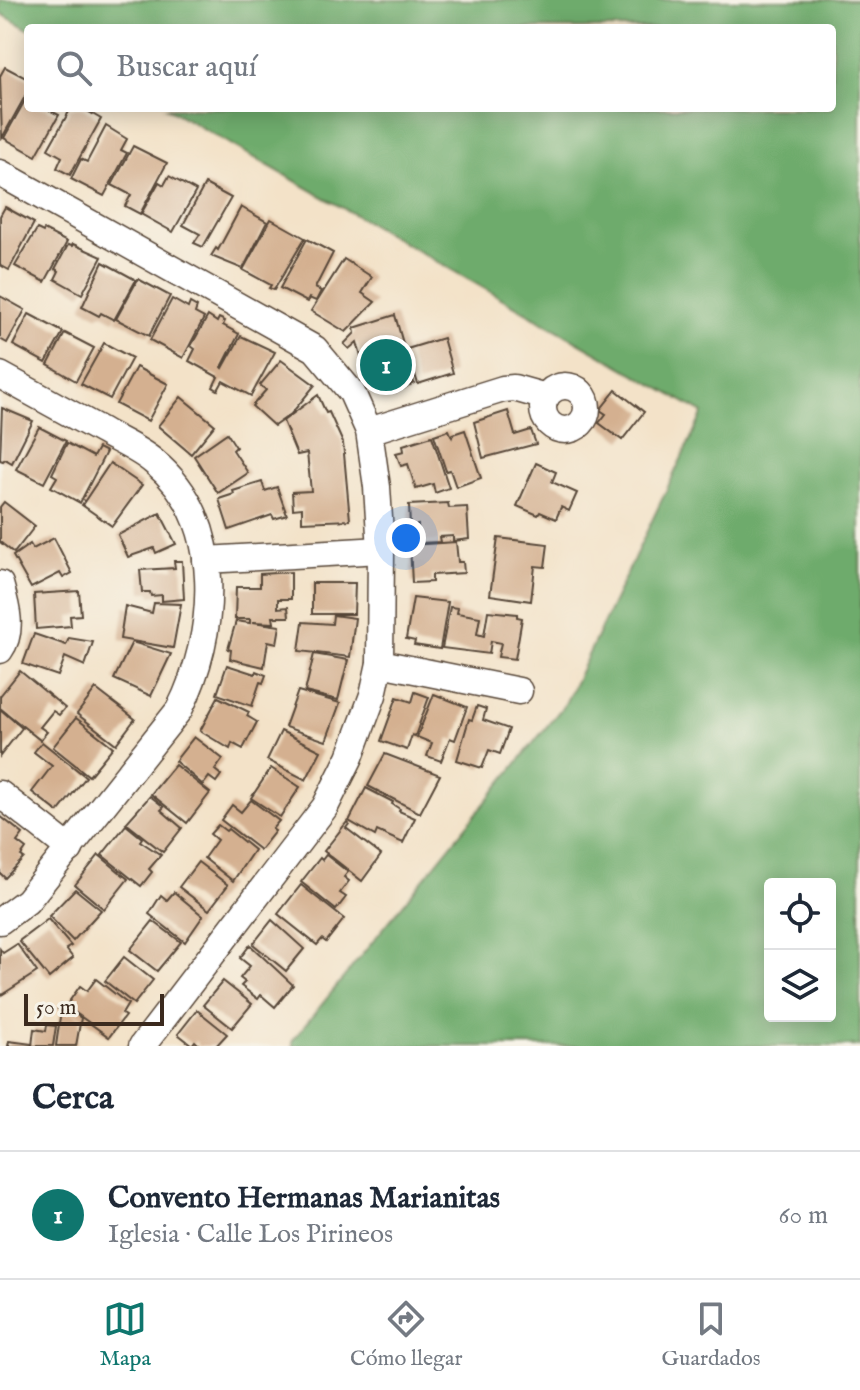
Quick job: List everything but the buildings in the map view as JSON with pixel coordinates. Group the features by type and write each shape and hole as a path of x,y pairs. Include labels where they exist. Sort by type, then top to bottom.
{"street":[{"path":"0,173 315,349 352,393 369,431 381,550 380,663 364,721 325,807 142,1046"},
{"path":"0,375 155,462 171,478 186,499 200,532 206,560 207,627 190,688 179,710 27,901 0,921"},
{"path":"369,431 503,389 514,388 546,397"},
{"path":"206,560 381,550"},
{"path":"0,584 8,625 0,650"},
{"path":"380,663 519,691"},
{"path":"0,794 70,849"}],"green space":[{"path":"0,0 860,0 860,1046 293,1046 293,1040 565,704 703,413 174,112 836,112 836,24 24,24 24,27 0,13"}],"place":[{"name":"Convento Hermanas Marianitas","path":"386,365"}]}
